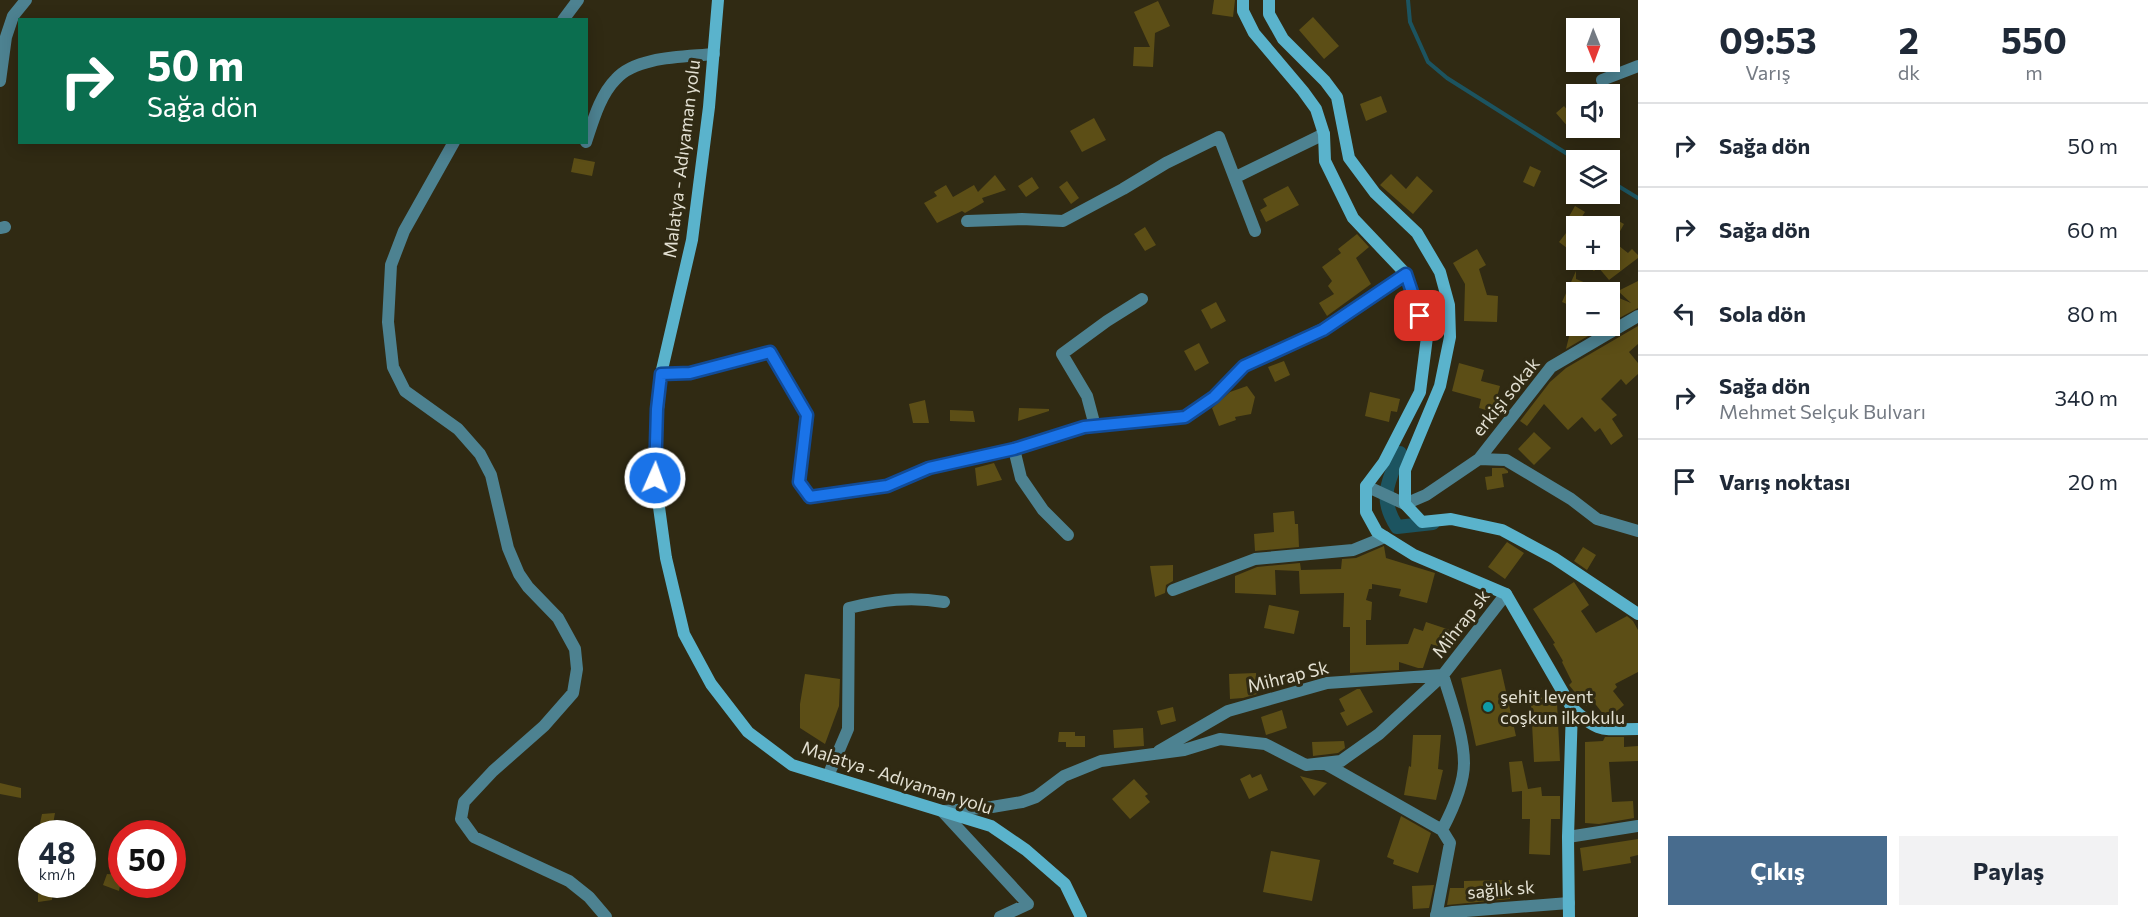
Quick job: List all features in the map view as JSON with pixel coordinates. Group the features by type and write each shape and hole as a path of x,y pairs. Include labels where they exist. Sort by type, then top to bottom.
{"main road":[{"name":"Malatya - Adıyaman yolu","path":"718,0 710,107 692,240 661,374 657,409 655,478 666,558 684,634 711,684 748,732 792,765 991,826 1026,850 1065,884 1081,917"},
{"path":"1243,0 1243,10 1254,33 1316,110 1324,134 1325,161 1353,218 1406,274 1427,337 1420,392 1384,462 1366,486 1366,512 1377,532 1414,555 1506,594 1572,708 1598,729 1638,729"},
{"path":"1269,0 1269,14 1283,39 1325,81 1337,97 1349,158 1375,193 1417,233 1440,272 1449,304 1450,338 1440,386 1405,470 1405,504 1422,522 1451,519 1502,530 1554,558 1638,614"},
{"path":"1569,917 1568,837 1572,708"}],"street":[{"path":"0,81 6,37 13,16 26,0"},
{"path":"564,18 578,0"},
{"path":"588,136 597,109 616,78 637,64 714,54"},
{"path":"1602,80 1638,66"},
{"path":"1236,177 1324,134"},
{"path":"967,221 1063,220 1124,189 1166,163 1219,137 1255,231"},
{"path":"453,144 404,231 391,265 387,322 393,367 405,391 458,429 480,454 491,475 508,548 519,574 528,587 558,618 575,649 578,669 573,693 544,726 493,771 464,802 461,819 474,837 569,881 589,897 606,917"},
{"path":"661,374 690,373 770,352 807,415 799,482 810,497 887,486 929,468 1014,449 1084,427 1185,417 1214,397 1244,366 1323,330 1406,274"},
{"path":"1095,426 1087,396 1062,354 1142,299"},
{"name":"erkişi sokak","path":"1405,504 1426,495 1479,459 1551,367 1638,316"},
{"path":"1014,449 1021,478 1043,510 1068,535"},
{"path":"1479,459 1506,460 1570,499 1597,519 1638,531"},
{"path":"1366,486 1405,504"},
{"path":"1173,590 1256,559 1353,550 1385,537"},
{"name":"Mihrap sk","path":"1324,763 1341,761 1379,734 1443,675 1506,594"},
{"path":"828,776 848,729 849,608 876,602 918,598 944,602"},
{"path":"1442,830 1455,799 1464,763 1461,741 1443,675"},
{"name":"Mihrap Sk","path":"1154,754 1228,711 1327,683 1443,675"},
{"path":"943,811 1022,802 1036,797 1064,776 1101,761 1184,750 1220,739 1265,744 1306,765 1324,763 1442,830 1450,843 1436,916"},
{"path":"943,811 1028,904 1000,917"},
{"path":"1568,837 1638,826"},
{"name":"sağlık sk","path":"1436,916 1569,903"}],"building":[{"path":"1214,0 1235,0 1233,17 1212,14"},
{"path":"1158,1 1170,26 1155,33 1153,67 1133,66 1134,47 1150,47 1134,12"},
{"path":"1313,17 1339,46 1324,59 1299,30"},
{"path":"1381,96 1387,112 1366,121 1360,104"},
{"path":"1564,106 1566,125 1556,113"},
{"path":"1094,118 1106,140 1082,152 1070,131"},
{"path":"574,158 595,162 592,176 571,172"},
{"path":"1530,166 1541,171 1534,187 1523,182"},
{"path":"1391,174 1406,189 1417,176 1433,191 1413,214 1380,185"},
{"path":"995,175 1006,190 982,198 984,202 965,213 962,211 937,223 924,203 937,196 934,192 946,185 953,197 974,185 978,192"},
{"path":"1032,177 1039,188 1026,197 1018,186"},
{"path":"1067,181 1079,198 1071,204 1059,187"},
{"path":"1288,186 1299,205 1266,222 1260,210 1267,206 1263,199"},
{"path":"1575,206 1585,212 1582,216 1569,216"},
{"path":"1145,227 1156,245 1145,251 1134,234"},
{"path":"1566,233 1566,247 1559,242"},
{"path":"1357,234 1369,247 1356,258 1371,284 1327,316 1319,303 1334,294 1328,286 1332,281 1322,267 1341,253 1338,249"},
{"path":"1620,247 1628,253 1632,249 1638,258 1609,280 1601,270 1620,270"},
{"path":"1477,249 1486,265 1479,269 1487,295 1498,296 1497,322 1464,321 1465,284 1453,263"},
{"path":"1576,271 1576,279 1584,282 1571,282"},
{"path":"1638,281 1638,308 1620,318 1620,298 1631,303 1620,293 1620,290"},
{"path":"1216,302 1226,321 1211,329 1201,310"},
{"path":"1638,326 1638,344 1629,352 1638,363 1638,374 1626,385 1621,379 1601,399 1617,415 1612,419 1623,436 1611,445 1600,428 1595,432 1582,417 1568,430 1544,404 1527,426 1520,421 1550,382 1566,368"},
{"path":"1569,336 1588,336 1566,349"},
{"path":"1199,343 1209,363 1195,371 1184,351"},
{"path":"1284,361 1290,375 1275,382 1268,367"},
{"path":"1459,363 1484,370 1481,381 1500,386 1493,412 1479,408 1481,399 1452,391"},
{"path":"1247,386 1255,397 1251,414 1235,417 1236,420 1219,426 1212,408 1230,392"},
{"path":"1370,392 1400,399 1397,412 1391,411 1389,422 1365,416"},
{"path":"925,400 929,423 913,423 909,404"},
{"path":"1019,408 1049,409 1049,411 1018,421"},
{"path":"950,410 973,411 975,422 950,421"},
{"path":"1534,432 1551,448 1534,465 1518,449"},
{"path":"994,463 1002,480 977,486 975,468"},
{"path":"1492,468 1504,468 1508,473 1502,474 1504,487 1487,490 1485,477 1492,476"},
{"path":"1294,511 1295,524 1298,524 1299,547 1255,551 1254,534 1274,532 1273,513"},
{"path":"1507,542 1524,553 1505,579 1488,567"},
{"path":"1384,546 1386,558 1435,573 1427,603 1399,596 1401,589 1372,584 1366,600 1372,602 1371,620 1366,620 1366,645 1408,644 1414,628 1423,631 1426,622 1453,631 1446,649 1431,644 1423,668 1399,662 1399,670 1350,673 1350,627 1343,627 1344,593 1300,594 1299,571 1275,570 1276,595 1235,593 1235,576 1257,567 1300,563 1301,570 1341,569 1342,559 1356,558"},
{"path":"1583,547 1596,555 1587,570 1574,561"},
{"path":"1173,565 1173,581 1166,585 1165,593 1155,597 1150,566"},
{"path":"1574,582 1589,605 1581,611 1596,633 1627,616 1638,630 1638,672 1615,684 1617,687 1613,691 1624,705 1607,719 1593,701 1586,706 1569,685 1572,682 1553,644 1555,643 1533,609"},
{"path":"1269,605 1299,611 1294,634 1264,628"},
{"name":"şehit levent coşkun ilkokulu","path":"1501,669 1516,736 1476,746 1461,678"},
{"path":"1256,673 1257,694 1230,699 1229,674"},
{"path":"805,674 840,679 839,706 825,744 800,728 800,704"},
{"path":"1360,689 1373,712 1347,726 1340,713 1345,711 1339,699"},
{"path":"1551,695 1551,703 1557,703 1560,761 1534,762 1531,704 1537,704 1537,696"},
{"path":"1173,707 1176,721 1161,725 1157,711"},
{"path":"1282,710 1287,728 1266,735 1261,717"},
{"path":"1143,728 1144,746 1114,748 1113,730"},
{"path":"1059,732 1075,732 1075,736 1085,736 1085,747 1066,747 1066,742 1058,742"},
{"path":"1413,735 1441,735 1438,769 1443,770 1436,800 1404,795 1409,766 1411,767"},
{"path":"1605,737 1624,737 1624,747 1638,746 1638,761 1609,762 1612,802 1633,801 1634,818 1599,824 1585,823 1585,742 1603,741"},
{"path":"1344,741 1345,748 1338,753 1313,756 1312,742"},
{"path":"1522,761 1528,789 1541,787 1542,796 1560,796 1560,819 1551,819 1550,855 1529,854 1530,819 1522,819 1522,791 1512,792 1509,762"},
{"path":"1250,774 1252,778 1261,774 1268,790 1249,799 1240,779"},
{"path":"1300,776 1327,783 1314,796"},
{"path":"1134,779 1148,794 1145,796 1150,802 1130,819 1112,799"},
{"path":"0,783 21,788 21,798 0,794"},
{"path":"55,813 54,820 41,820 42,814"},
{"path":"1401,816 1431,833 1418,873 1393,864 1394,860 1387,857"},
{"path":"1638,839 1638,855 1630,857 1631,863 1583,871 1580,848"},
{"path":"1271,851 1320,860 1312,901 1263,892"},
{"path":"107,874 108,874 108,887 103,885"},
{"path":"1510,880 1510,899 1447,905 1450,888 1464,888 1464,881"},
{"path":"1434,885 1429,908 1413,909 1412,886"},
{"path":"38,898 52,898 52,900 38,902"}],"waterway":[{"path":"1408,0 1410,22 1428,62 1447,78 1566,153"},
{"path":"1620,187 1638,198"},
{"path":"1400,453 1387,490 1386,498 1391,516 1397,527 1433,523"}],"place":[{"name":"şehit levent coşkun ilkokulu","path":"1488,707"}],"route":[{"path":"655,478 657,409 661,374 690,373 770,352 807,415 799,482 810,497 887,486 929,468 1014,449 1084,427 1185,417 1214,397 1244,366 1323,330 1406,274 1420,316"}]}
